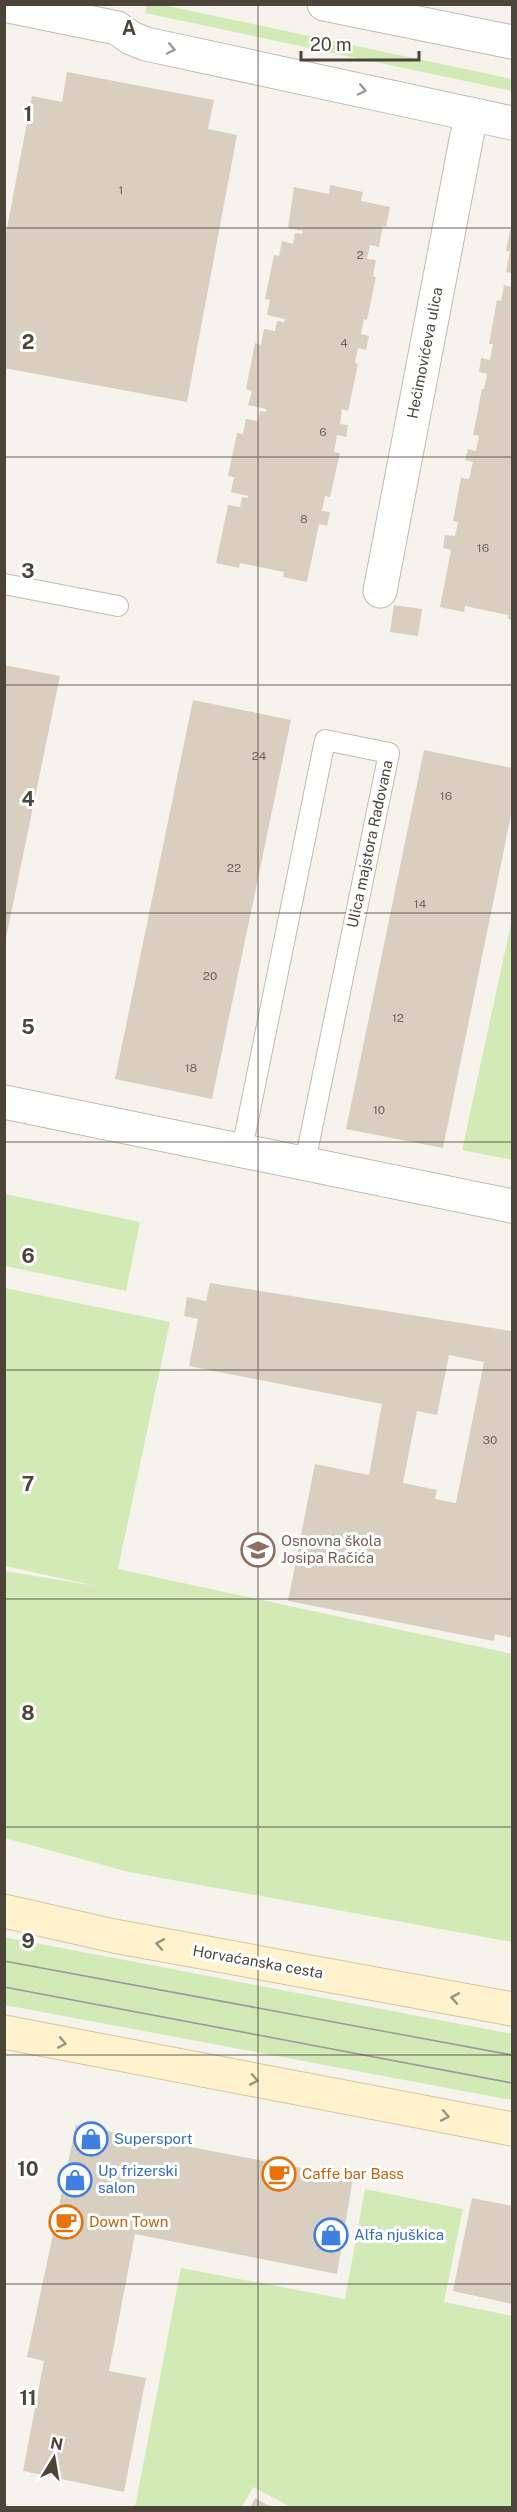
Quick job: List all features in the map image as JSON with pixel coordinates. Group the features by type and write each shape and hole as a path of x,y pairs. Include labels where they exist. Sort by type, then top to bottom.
{"street":[{"path":"324,4 513,42"},
{"path":"4,5 123,16 130,38 146,44 513,123"},
{"name":"Hećimovićeva ulica","path":"380,591 471,114"},
{"path":"4,1102 513,1206"},
{"name":"Horvaćanska cesta","path":"4,1911 114,1936 513,2009"},
{"path":"4,2032 513,2129"}],"lane":[{"path":"4,584 118,606"},
{"name":"Ulica majstora Radovana","path":"242,1149 325,740 368,748 389,753 305,1162"}],"green space":[{"path":"147,5 163,5 512,79 512,91 145,13"},
{"path":"512,919 512,1160 462,1150"},
{"path":"5,1194 140,1222 126,1291 5,1266"},
{"path":"5,1288 170,1322 118,1569 512,1654 512,1942 129,1872 5,1838 5,1571 96,1586 5,1566"},
{"path":"4,1937 512,2034 512,2100 5,2005"},
{"path":"365,2189 463,2209 444,2302 512,2316 512,2507 291,2507 253,2487 242,2507 135,2507 181,2268 345,2299"}],"building":[{"path":"67,72 214,100 208,129 237,135 187,402 4,368 4,244 32,96 62,102"},
{"path":"330,185 363,192 361,201 390,207 379,247 370,245 367,259 376,260 373,276 376,277 367,320 364,319 361,334 369,336 366,350 358,348 355,363 358,364 348,411 342,409 340,424 348,425 346,437 337,435 334,452 340,453 330,497 325,496 322,511 330,512 327,526 319,524 307,582 283,577 284,572 240,563 239,568 216,563 228,505 240,507 242,497 248,498 248,496 231,492 234,477 228,476 237,433 243,434 246,419 258,421 260,411 266,412 266,409 248,405 252,391 246,389 255,343 261,345 264,329 275,331 277,321 284,322 285,319 267,315 270,300 265,299 274,255 279,256 282,241 293,244 295,233 302,234 303,231 288,228 294,187 329,194"},
{"path":"510,230 512,230 512,273 506,272 510,251 506,251"},
{"path":"504,285 512,287 512,620 508,619 508,615 465,606 464,612 440,607 451,550 443,548 445,535 455,536 458,522 453,521 461,478 469,479 473,462 465,460 468,449 476,451 479,436 473,435 487,374 479,372 481,358 490,360 493,344 489,344 497,300 501,301"},
{"path":"394,605 422,609 418,636 390,632"},
{"path":"4,665 60,676 6,938 4,938"},
{"path":"193,700 291,720 212,1099 115,1079"},
{"path":"424,750 512,768 512,810 443,1148 346,1129"},
{"path":"210,1283 512,1331 512,1638 495,1634 494,1641 288,1601 315,1464 369,1475 382,1404 189,1366 198,1319 184,1316 187,1297 206,1301","holes":["449,1355 484,1362 456,1503 435,1499 437,1490 403,1483 417,1411 437,1415"]},
{"path":"76,2125 353,2178 337,2274 135,2234 109,2371 146,2378 124,2492 23,2471 44,2361 27,2357"},
{"path":"472,2198 512,2206 512,2304 453,2291"},
{"path":"255,2498 273,2508 250,2508"}],"tram line":[{"path":"4,1961 512,2055"},
{"path":"4,1987 512,2083"}],"place":[{"name":"Osnovna škola Josipa Račića","path":"258,1550"},
{"name":"Supersport","path":"91,2139"},
{"name":"Caffe bar Bass","path":"279,2174"},
{"name":"Up frizerski salon","path":"75,2180"},
{"name":"Down Town","path":"66,2222"},
{"name":"Alfa njuškica","path":"331,2235"}]}
